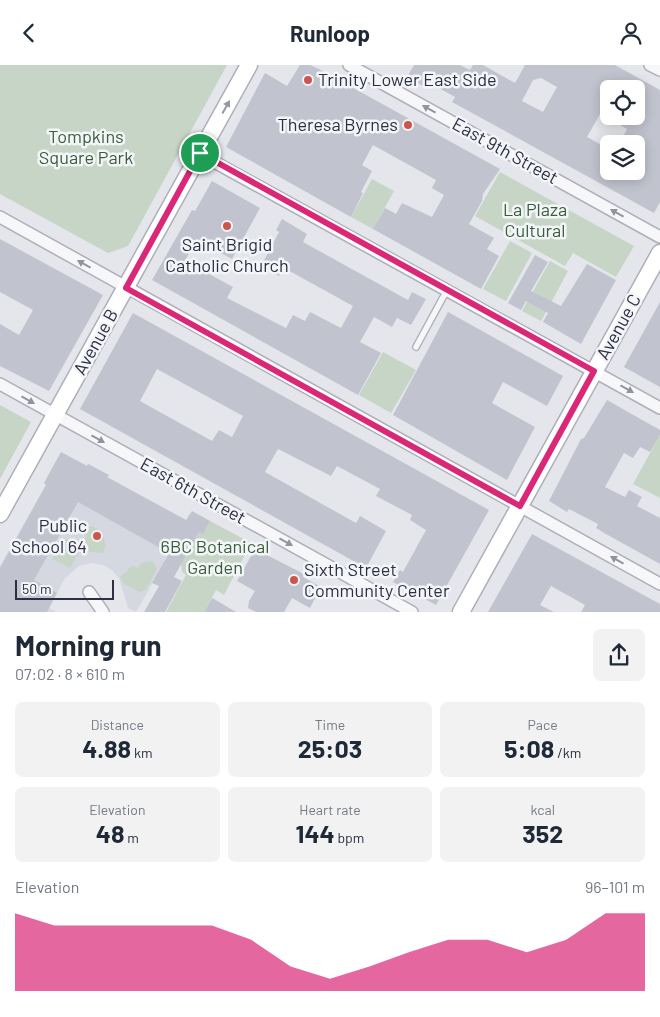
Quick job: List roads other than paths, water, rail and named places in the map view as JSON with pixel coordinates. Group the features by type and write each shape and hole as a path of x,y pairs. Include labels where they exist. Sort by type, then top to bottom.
{"street":[{"name":"Avenue B","path":"0,514 249,65"},
{"name":"East 9th Street","path":"349,65 660,237"},
{"path":"650,65 660,70"},
{"path":"200,153 660,408"},
{"path":"0,217 660,584"},
{"name":"Avenue C","path":"461,612 660,253"},
{"name":"East 6th Street","path":"0,384 412,612"},
{"path":"89,592 103,612"}],"lane":[{"path":"416,347 447,290"}],"place":[{"name":"Trinity Lower East Side","path":"308,80"},
{"name":"Theresa Byrnes","path":"408,125"},
{"name":"Saint Brigid Catholic Church","path":"227,226"},
{"name":"Public School 64","path":"97,536"},
{"name":"Sixth Street Community Center","path":"294,580"}],"park label":[{"name":"Tompkins Square Park","path":"86,148"},
{"name":"La Plaza Cultural","path":"535,220"},
{"name":"6BC Botanical Garden","path":"215,558"}]}
